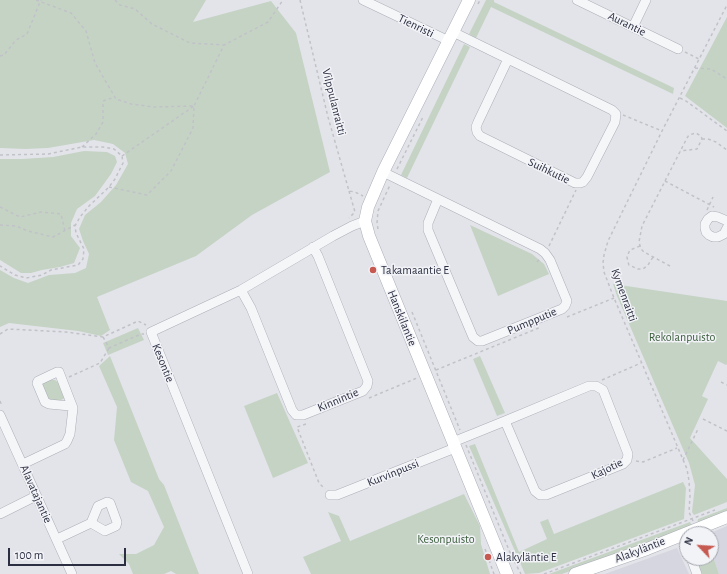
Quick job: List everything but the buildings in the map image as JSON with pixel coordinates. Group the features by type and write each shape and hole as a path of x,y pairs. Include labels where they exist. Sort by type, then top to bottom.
{"street":[{"name":"Tienristi","path":"363,0 451,37"},
{"name":"Hanskilantie","path":"469,0 389,173 368,207 365,221 368,236 457,443 507,574"},
{"name":"Aurantie","path":"577,0 678,49"},
{"path":"633,27 646,0"},
{"path":"451,37 508,59 612,110 616,114"},
{"name":"Suihkutie","path":"508,59 476,127 480,136 561,177 575,183 580,183 587,177 615,122 616,114"},
{"name":"Pumpputie","path":"389,173 438,199 540,248 550,260 567,302 565,306 562,309 482,341 478,341 473,337 428,230 428,223 438,199"},
{"path":"727,221 718,216 712,216 708,219 705,228 709,236 718,237 724,234 727,228"},
{"name":"Kesontie","path":"248,574 151,332 241,290 313,247 352,226 365,221"},
{"name":"Kinnintie","path":"241,290 251,308 292,410 296,415 303,415 363,391 367,386 368,381 321,263 313,247"},
{"path":"23,464 65,444 71,430 73,408 59,372 37,382 47,404 70,406 73,408"},
{"path":"457,443 588,386 596,386"},
{"name":"Kajotie","path":"505,421 535,491 540,495 546,495 623,464 627,460 628,454 603,390 596,386"},
{"name":"Alavatajantie","path":"0,415 72,574"},
{"name":"Kurvinpussi","path":"330,495 337,495 457,443"},
{"path":"0,514 36,496"},
{"name":"Alakyläntie","path":"694,524 724,513"},
{"path":"57,539 91,523"},
{"name":"Alakyläntie","path":"576,574 679,536"}],"path":[{"path":"36,0 72,13 86,31 95,63 116,99 131,104 154,107 194,106"},
{"path":"115,0 120,5 135,9 152,24 190,43 224,45 268,22 283,0"},
{"name":"Vilppulanraitti","path":"300,0 328,117 355,212 349,218"},
{"path":"0,56 4,54 16,40 28,34 41,1"},
{"name":"Kymenraitti","path":"694,524 689,512 690,481 687,469 614,298 604,272 603,263 605,247 662,131 727,5"},
{"path":"109,187 147,195 171,171 193,128 194,106 224,45"},
{"path":"678,49 699,59"},
{"path":"695,68 711,69 727,79"},
{"path":"82,147 96,134 103,122 102,102 115,97"},
{"path":"680,98 727,131"},
{"path":"122,156 194,106"},
{"path":"389,173 424,114"},
{"path":"616,114 625,115 662,131"},
{"path":"670,266 640,249 639,242 642,226 689,135 696,133 701,136 702,139"},
{"path":"702,139 708,139 716,142 727,150"},
{"path":"680,151 697,149 702,139"},
{"path":"0,155 48,154 82,147 103,147 114,149 122,156 123,163 109,187 89,206 76,224 65,231 53,237 28,231 16,226 0,225"},
{"path":"379,232 377,223 378,211 392,181"},
{"path":"665,181 714,207"},
{"path":"545,253 580,183"},
{"path":"349,191 365,197"},
{"path":"0,207 20,217 41,212 61,214 65,231"},
{"path":"0,266 15,275 26,278 42,275 51,270 78,265 83,259 84,249 76,233 76,224"},
{"path":"640,246 630,250 627,257 629,265 638,269 643,269 648,265 653,257"},
{"path":"561,319 614,298"},
{"path":"411,311 436,370 457,443 521,574"},
{"path":"0,334 8,329 66,332 102,337 138,321 149,326"},
{"path":"436,370 546,325"},
{"path":"62,380 100,363 109,348 141,334 143,334 146,338 152,336"},
{"path":"102,337 109,348"},
{"path":"596,386 603,379 641,363"},
{"path":"368,398 420,377"},
{"path":"721,382 727,385"},
{"path":"703,419 727,431"},
{"path":"312,421 297,427 319,483 330,495"},
{"path":"683,460 698,429"},
{"path":"627,460 644,462 677,448"},
{"path":"544,574 724,513"},
{"path":"485,549 494,574"}],"shaded area":[{"path":"727,526 727,574 719,574 716,566 719,566 719,529"},
{"path":"677,548 679,552 679,566 685,566 689,574 605,574"}],"green space":[{"path":"0,0 206,0 193,22 271,1 296,33 330,172 252,215 196,256 97,297 110,330 101,336 78,331 9,323 0,327 0,270 14,278 28,283 49,275 75,273 86,268 89,254 79,229 85,215 101,202 116,185 128,164 125,153 113,144 94,140 48,148 0,148"},
{"path":"486,0 494,0 494,2 674,88 673,94 491,7 476,38 469,34"},
{"path":"727,17 727,128 685,96"},
{"path":"464,44 470,47 407,178 401,175"},
{"path":"84,151 107,152 115,156 117,162 111,174 95,196 77,209 71,223 71,236 80,248 74,263 31,273 21,273 0,260 0,159 53,157"},
{"path":"470,225 532,254 544,264 549,274 498,296"},
{"name":"Rekolanpuisto","path":"613,284 727,301 727,364 726,365 718,361 702,396 708,399 690,438 727,479 727,502 694,515 692,512 695,485 689,463"},
{"path":"138,328 144,340 108,355 103,343"},
{"path":"110,356 159,479 164,485 199,574 176,574 171,571 164,574 133,574 129,564 119,554 136,554 154,545 164,527 148,491 131,482 114,440 117,407 99,366"},
{"path":"480,356 505,413 497,416 473,359"},
{"path":"55,380 60,384 65,398 55,401 47,398 43,384 45,381"},
{"path":"277,393 308,463 273,478 244,406"},
{"path":"475,444 519,552 547,539 540,522 548,519 554,534 683,482 686,488 684,519 539,573 525,574 469,446"},
{"name":"Kesonpuisto","path":"464,494 480,526 481,544 490,574 311,574 303,557 341,541 328,512 339,516 350,541"},
{"path":"727,508 727,513 697,525 698,519"},
{"path":"690,522 692,526 679,526"},
{"path":"679,526 679,531 562,574 549,574"},
{"path":"699,566 716,566 719,574 702,574"}],"place":[{"name":"Takamaantie E","path":"373,270"},
{"name":"Alakyläntie E","path":"488,557"}]}
